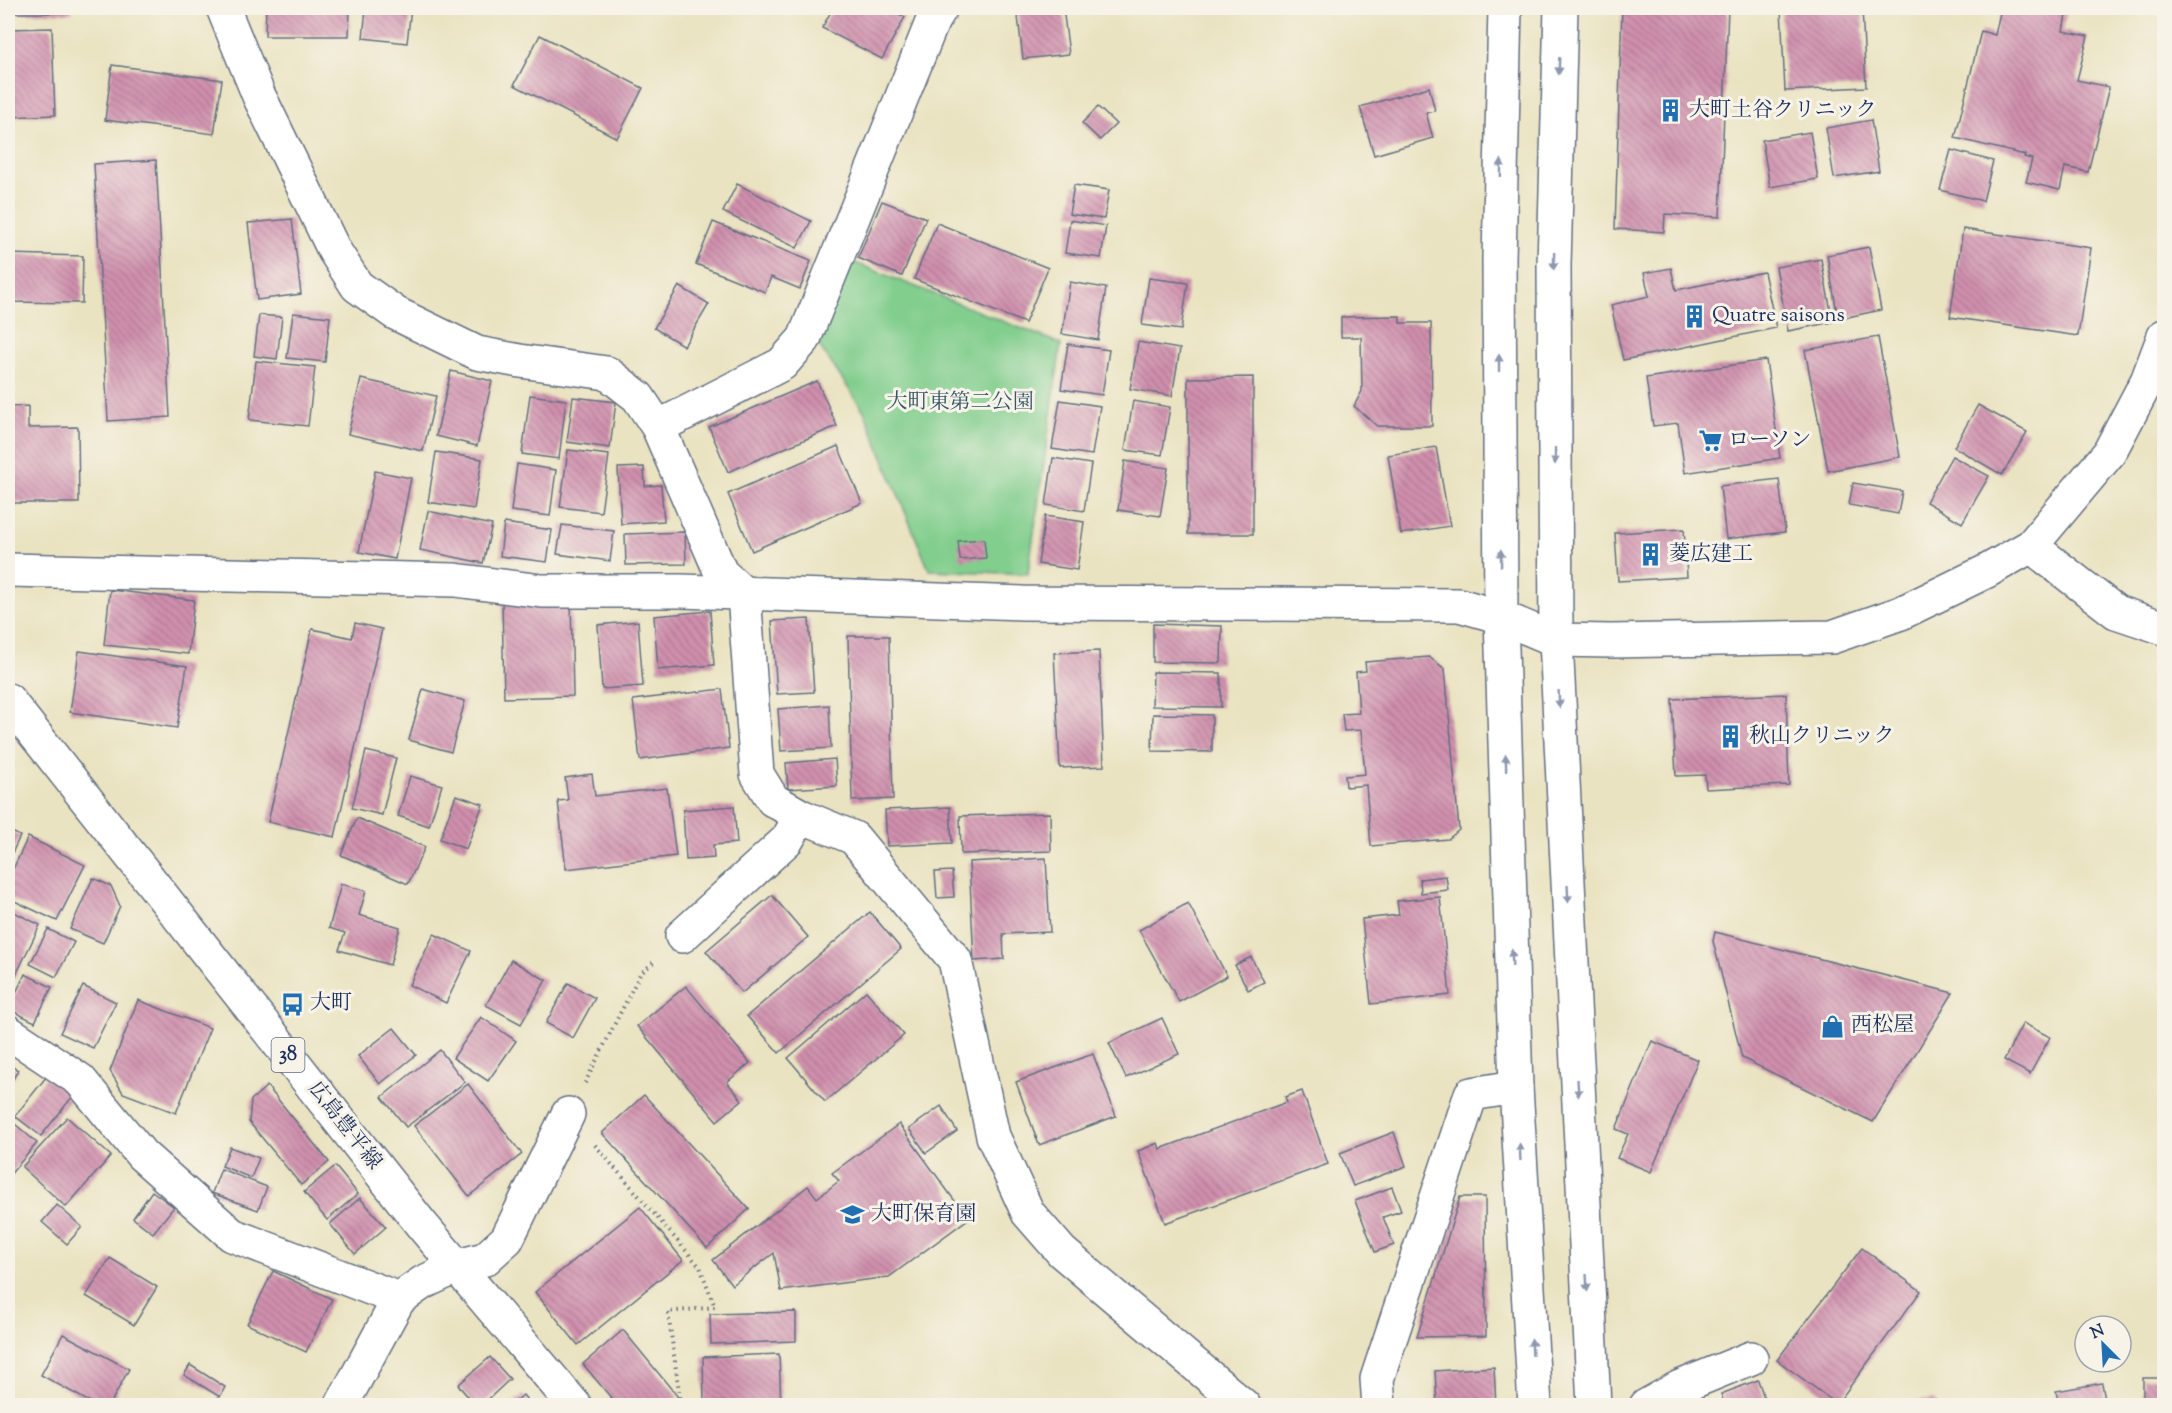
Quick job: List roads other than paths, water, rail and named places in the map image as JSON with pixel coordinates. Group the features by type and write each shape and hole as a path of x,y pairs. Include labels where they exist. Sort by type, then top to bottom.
{"street":[{"path":"223,8 259,96 334,250 357,286 395,313 477,353 607,373 638,397 658,427 721,573 744,594 757,774 773,800 801,816 854,838 955,960 993,1136 1028,1214 1062,1252 1244,1406"},
{"path":"1504,8 1499,259 1501,616 1516,1087 1535,1406"},
{"path":"1561,8 1554,265 1556,640 1594,1406"},
{"path":"658,427 782,364 804,339 932,12"},
{"path":"8,570 455,580 542,591 681,591 1023,603 1460,605 1501,616 1556,640 1832,637 1901,613 1987,571 2031,546 2109,453 2147,381 2164,336"},
{"path":"2031,546 2116,612 2164,628"},
{"name":"広島豊平線","path":"8,700 421,1224 575,1406"},
{"path":"682,936 787,840 801,816"},
{"path":"8,1032 80,1080 142,1155 232,1235 399,1299"},
{"path":"1379,1406 1377,1379 1471,1094 1516,1087"},
{"path":"341,1406 399,1299 422,1283 458,1266 485,1259 507,1239 568,1114"},
{"path":"1646,1406 1680,1387 1751,1358"}],"place":[{"name":"大町土谷クリニック","path":"1671,111"},
{"name":"Quatre saisons","path":"1694,316"},
{"name":"ローソン","path":"1710,441"},
{"name":"菱広建工","path":"1651,555"},
{"name":"秋山クリニック","path":"1731,737"},
{"name":"大町","path":"292,1004"},
{"name":"西松屋","path":"1833,1026"},
{"name":"大町保育園","path":"853,1215"}],"park label":[{"name":"大町東第二公園","path":"960,403"}]}
